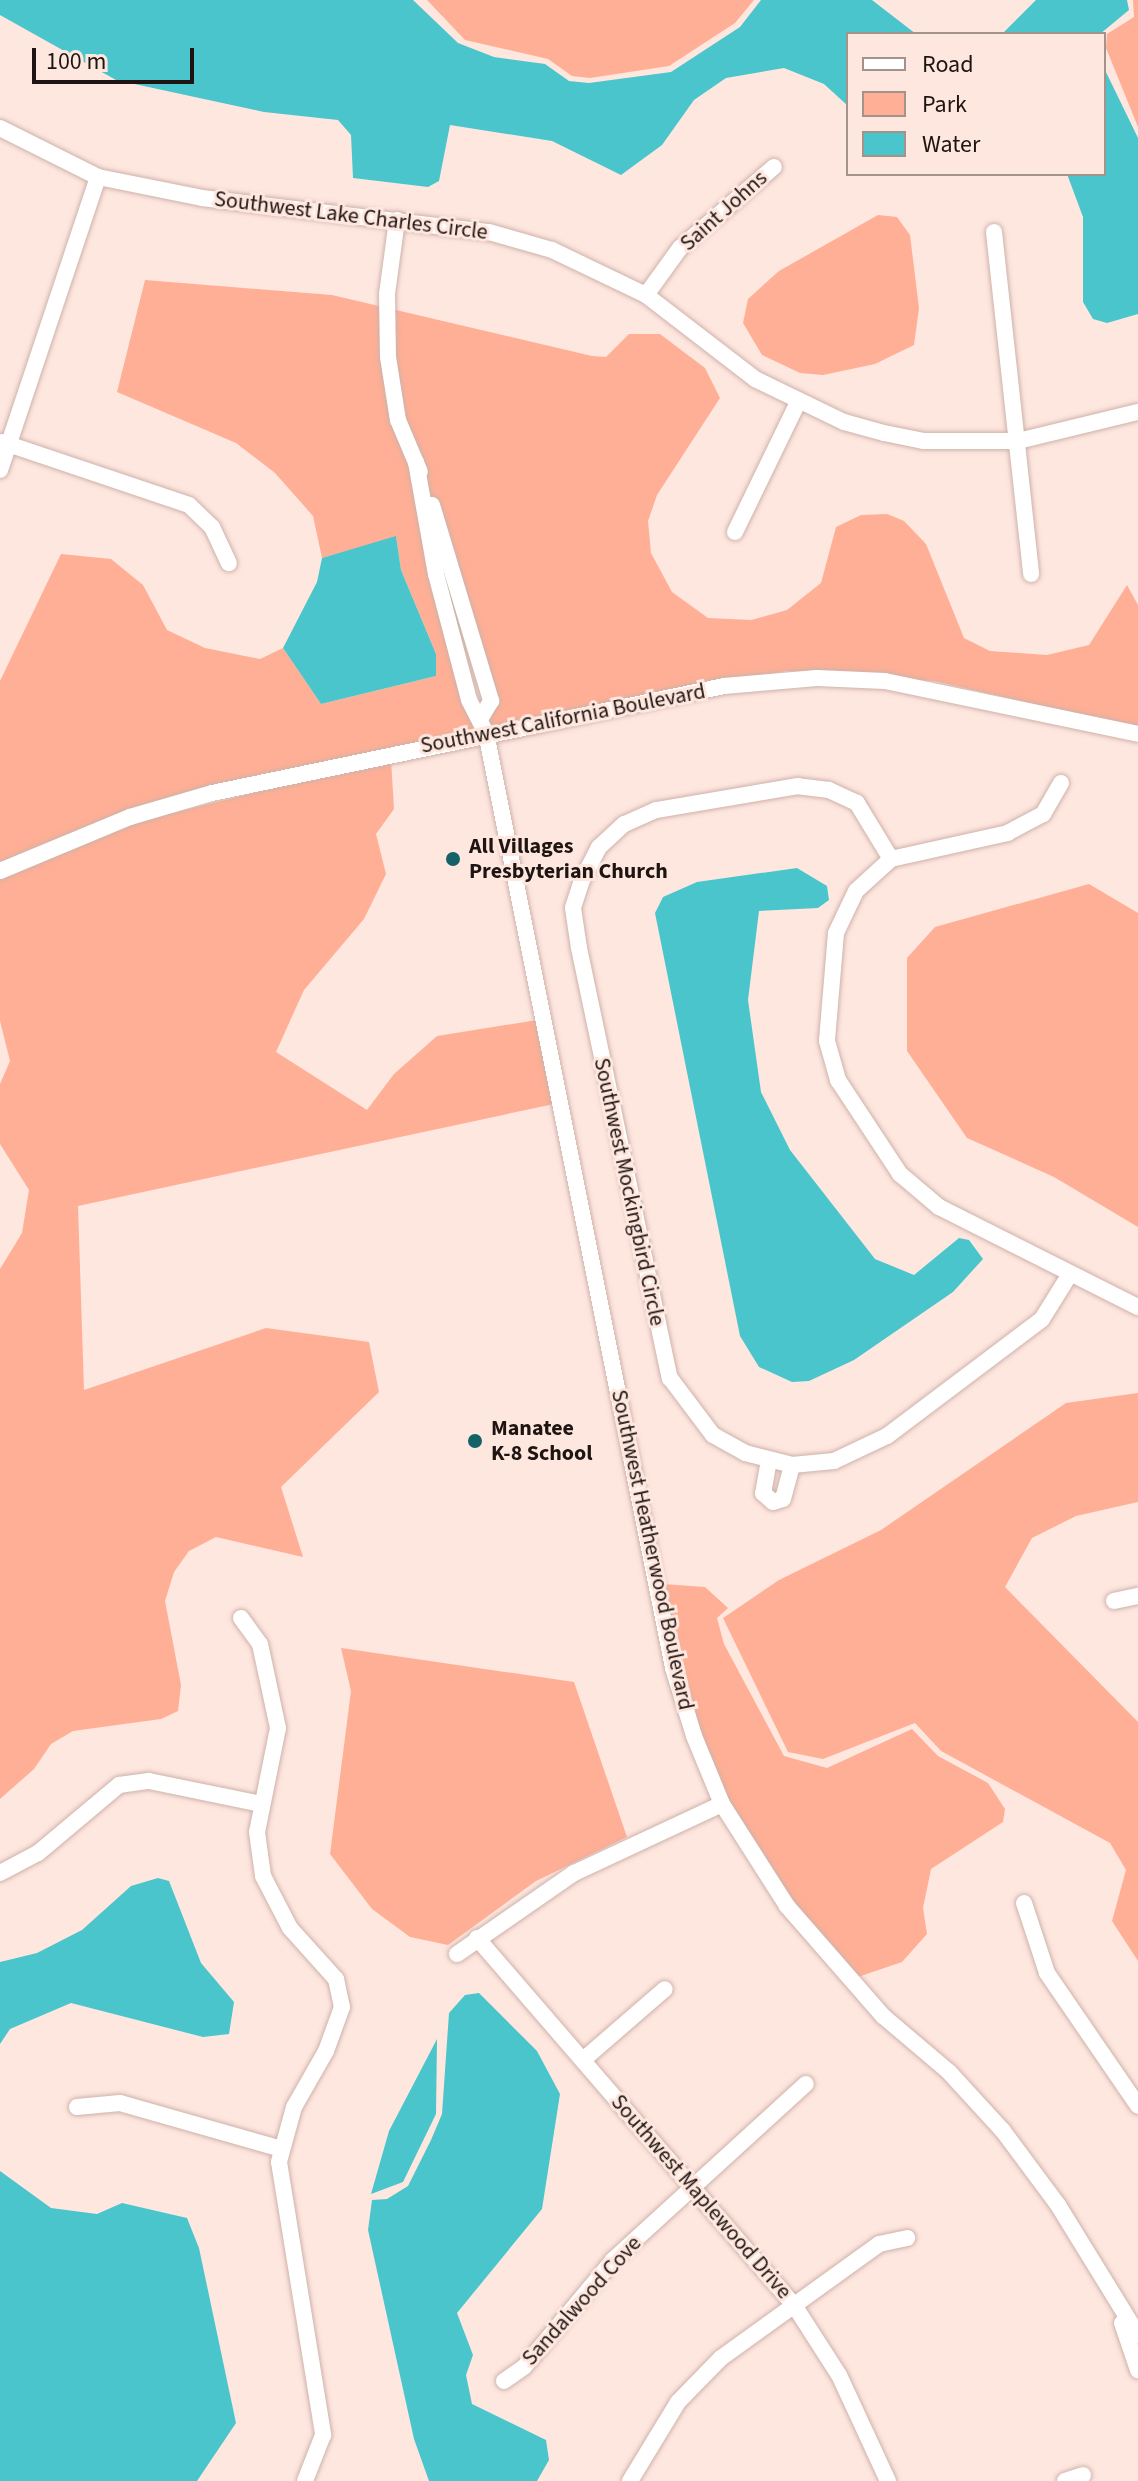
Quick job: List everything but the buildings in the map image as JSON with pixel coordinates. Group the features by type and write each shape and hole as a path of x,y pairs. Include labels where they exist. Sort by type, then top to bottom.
{"street":[{"name":"Southwest Lake Charles Circle","path":"0,128 98,177 202,198 489,232 539,247 646,295 755,379 844,422 924,441 1018,441 1138,412"},
{"name":"Saint Johns","path":"646,295 680,248 774,167"},
{"path":"0,470 4,443 98,177"},
{"name":"Southwest Heatherwood Boulevard","path":"397,220 387,294 388,357 398,420 459,585 491,701 482,716"},
{"path":"994,232 1031,574"},
{"path":"735,532 798,402"},
{"path":"4,443 189,505 212,527 229,563"},
{"name":"Southwest Heatherwood Boulevard","path":"416,462 441,591 469,700 482,716 486,733 673,1668 722,1804 787,1906 834,1963 1003,2131 1058,2205 1138,2335"},
{"path":"441,591 459,585"},
{"name":"Southwest California Boulevard","path":"0,871 130,817 212,793 486,733 724,686 817,678 933,687 1072,725 1138,734"},
{"path":"1061,783 1043,814 1008,833 891,859 856,891 836,933 827,1016 838,1080 900,1174 939,1207 1138,1307"},
{"name":"Southwest Mockingbird Circle","path":"891,859 857,803 829,790 798,786 656,810 624,824 599,847 573,908 670,1378 713,1435 769,1460 792,1465 857,1454 887,1436 1042,1319 1070,1274"},
{"path":"769,1460 763,1493 773,1502 783,1499 792,1465"},
{"path":"1114,1601 1138,1596"},
{"path":"241,1618 260,1644 276,1702 275,1755 261,1804 263,1876 290,1928 336,1979 342,2007 281,2149 282,2208 323,2435 305,2481"},
{"path":"0,1873 38,1853 119,1785 149,1781 261,1804"},
{"path":"457,1954 574,1873 722,1804"},
{"path":"1024,1903 1052,1983 1138,2106"},
{"name":"Southwest Maplewood Drive","path":"477,1938 696,2187 794,2305 839,2375 888,2481"},
{"path":"583,2060 665,1989"},
{"name":"Sandalwood Cove","path":"504,2381 524,2367 613,2260 806,2084"},
{"path":"77,2107 120,2103 281,2149"},
{"path":"630,2481 678,2402 721,2358 879,2244 907,2238"},
{"name":"Southwest Heatherwood Boulevard","path":"1114,2298 1138,2370"},
{"path":"1065,2481 1083,2475"}],"green space":[{"path":"427,0 754,0 735,23 669,66 590,78 572,76 548,59 465,40"},
{"path":"1133,0 1138,0 1138,127 1106,48 1107,34 1134,17"},
{"path":"878,215 897,217 910,235 919,308 914,345 875,364 823,375 800,373 762,355 743,323 748,299 779,271"},
{"path":"145,280 332,295 592,356 606,357 629,334 660,334 705,368 720,398 657,495 648,521 651,553 672,592 708,618 751,620 787,610 821,583 836,527 861,515 887,514 904,521 926,544 964,638 990,651 1047,655 1089,645 1127,585 1138,605 1138,728 934,681 786,671 491,727 450,563 439,566 479,729 211,788 0,865 0,681 61,554 111,559 143,585 167,630 205,648 260,659 283,648 321,704 436,676 436,654 401,570 396,537 322,558 313,516 275,473 236,443 117,392"},
{"path":"391,759 394,809 376,834 386,874 364,919 304,990 276,1052 367,1110 394,1074 437,1036 537,1020 554,1104 78,1206 84,1390 266,1328 369,1342 379,1392 281,1487 303,1557 216,1537 189,1551 174,1572 165,1601 181,1685 178,1711 161,1719 73,1731 51,1744 34,1769 0,1799 0,1269 22,1233 29,1190 0,1144 0,1084 10,1061 0,1021 0,877 132,823"},
{"path":"1089,884 1138,913 1138,1227 1054,1177 967,1138 907,1051 907,958 935,927"},
{"path":"1138,1393 1138,1502 1076,1516 1032,1538 1005,1587 1138,1722 1138,1961 1112,1921 1126,1870 1110,1843 941,1751 915,1723 823,1759 788,1752 723,1618 779,1580 881,1530 1066,1403"},
{"path":"663,1584 705,1587 728,1608 717,1618 724,1644 784,1756 827,1768 912,1729 938,1756 988,1783 1005,1809 1003,1822 931,1869 923,1908 927,1934 902,1962 855,1978 792,1902 728,1801 704,1745"},
{"path":"341,1648 574,1682 627,1837 536,1881 448,1945 410,1937 372,1909 330,1854 351,1691"}],"water":[{"path":"0,0 413,0 458,43 494,57 545,64 569,81 589,83 671,72 740,27 761,0 872,0 913,32 846,32 846,104 824,84 784,68 726,78 694,100 662,145 621,175 552,141 450,125 439,181 428,187 353,178 351,135 338,120 264,112 116,80 0,15"},
{"path":"1036,0 1127,0 1129,10 1102,32 1004,32"},
{"path":"1106,72 1138,138 1138,314 1107,323 1093,319 1083,302 1083,217 1068,176 1106,176"},
{"path":"396,536 401,570 436,654 436,676 321,704 283,648 317,582 322,558"},
{"path":"797,868 827,886 829,900 818,908 759,911 748,1000 761,1092 790,1150 875,1259 914,1275 959,1238 969,1240 983,1259 953,1292 854,1360 809,1381 792,1382 759,1367 740,1336 655,913 663,897 697,882"},
{"path":"158,1878 169,1881 201,1963 234,2002 229,2034 203,2037 71,2003 10,2029 0,2044 0,1962 37,1953 82,1930 131,1886"},
{"path":"479,1993 537,2051 560,2094 542,2209 457,2313 473,2355 466,2375 472,2404 546,2440 549,2460 537,2481 429,2481 414,2439 368,2230 372,2200 387,2199 408,2186 431,2140 442,2114 449,2013 465,1995"},
{"path":"437,2039 436,2114 403,2182 371,2194 389,2131"},
{"path":"0,2171 51,2208 97,2214 122,2203 187,2218 199,2248 236,2423 197,2481 0,2481"}],"place":[{"name":"All Villages Presbyterian Church","path":"453,859"},
{"name":"Manatee K-8 School","path":"475,1441"}]}
